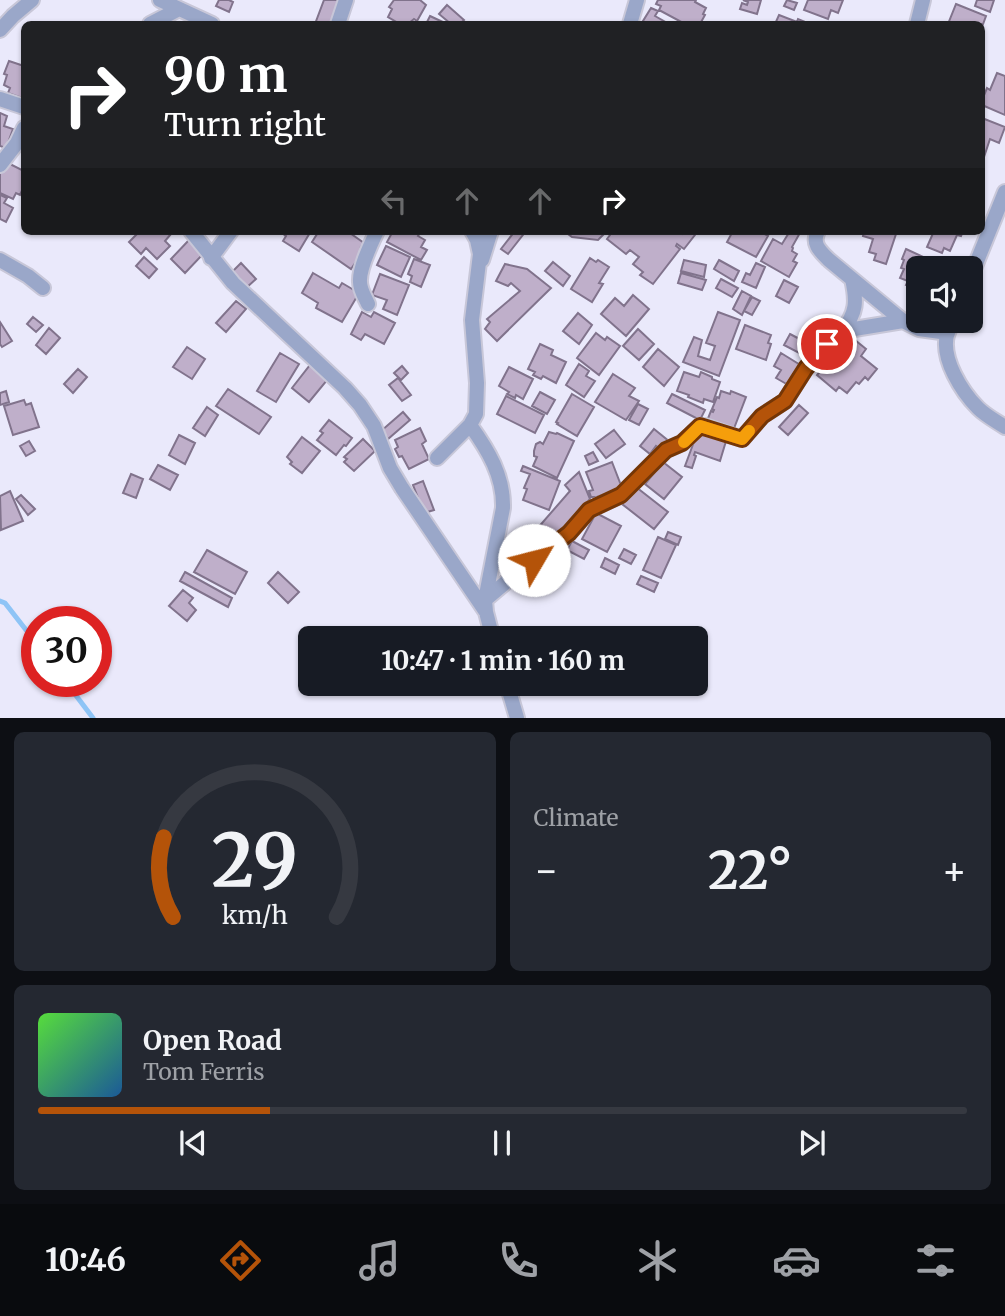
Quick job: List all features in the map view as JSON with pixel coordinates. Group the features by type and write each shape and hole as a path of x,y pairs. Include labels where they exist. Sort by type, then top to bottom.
{"street":[{"path":"0,30 32,0"},
{"path":"160,0 205,21"},
{"path":"339,21 346,0"},
{"path":"631,21 637,0"},
{"path":"918,21 923,0"},
{"path":"156,21 178,9"},
{"path":"0,99 21,106"},
{"path":"0,165 21,133"},
{"path":"979,256 1005,192"},
{"path":"194,235 233,283 345,388 359,405 374,426 401,488 486,606"},
{"path":"211,258 228,235"},
{"path":"368,304 361,290 360,276 375,235"},
{"path":"436,458 470,425 475,414 477,383 472,320 480,254 473,235"},
{"path":"478,269 490,235"},
{"path":"816,235 819,250 829,260 906,322"},
{"path":"0,261 28,276 43,288"},
{"path":"486,606 519,571 569,533 589,510 621,495 666,450 682,443 697,428 705,426 742,439 762,416 785,401 806,368 851,319 857,300 852,279"},
{"path":"842,331 903,321"},
{"path":"949,333 946,345 949,361 964,392 980,410 1005,427"},
{"path":"470,425 495,465 503,496 486,606 490,626"},
{"path":"511,696 517,718"}],"building":[{"path":"219,0 233,2 229,12 216,6"},
{"path":"324,0 340,0 332,21 316,21"},
{"path":"394,0 420,0 426,5 417,21 395,21 388,17 392,9 389,7"},
{"path":"658,0 696,0 695,2 706,8 703,14 705,15 702,21 679,21 659,10 661,6 656,4"},
{"path":"743,0 761,0 757,14 740,9 742,3 747,5 748,2"},
{"path":"787,0 797,3 794,10 784,6"},
{"path":"808,0 843,0 838,13 831,10 828,19 804,10"},
{"path":"977,0 994,0 990,12 975,6"},
{"path":"956,4 986,16 984,21 949,21"},
{"path":"447,5 464,20 447,21 439,14"},
{"path":"651,8 658,11 655,16 664,21 643,21"},
{"path":"779,15 794,21 776,21"},
{"path":"430,16 441,21 428,21"},
{"path":"9,61 21,65 21,98 8,93 10,88 4,85 7,75 4,74"},
{"path":"997,73 1005,76 1005,115 985,106 985,93 987,88 990,90"},
{"path":"0,113 7,116 4,126 13,129 6,148 0,146"},
{"path":"985,119 1005,127 999,143 990,139 985,154"},
{"path":"6,162 21,170 21,193 20,195 16,193 13,199 0,193 0,168"},
{"path":"0,195 7,198 4,203 13,208 6,222 0,219"},
{"path":"136,235 170,235 165,241 170,246 157,259 146,248 141,254 129,242"},
{"path":"309,235 299,251 283,241 286,236"},
{"path":"316,235 353,235 364,243 361,247 365,249 351,269 312,242"},
{"path":"391,235 419,235 425,240 421,247 427,250 421,260 387,242"},
{"path":"512,235 523,235 508,254 501,249"},
{"path":"569,235 603,235 598,240"},
{"path":"610,235 695,235 684,249 677,244 680,249 653,284 640,275 643,272 633,264 639,257 630,250 626,254 607,239"},
{"path":"731,235 768,236 756,257 727,242"},
{"path":"788,235 799,235 792,247 792,251 797,254 793,261 797,263 789,277 761,261 773,239 782,244"},
{"path":"896,235 886,264 874,260 876,254 869,252 873,239 863,236"},
{"path":"932,235 957,235 950,251 944,248 942,253 927,247"},
{"path":"189,240 203,254 185,273 171,259"},
{"path":"386,246 410,257 401,277 377,265"},
{"path":"906,249 921,256 906,256 906,280 900,278 904,269 901,268"},
{"path":"144,257 157,269 149,278 136,266"},
{"path":"590,258 609,267 592,302 571,289"},
{"path":"414,259 430,265 421,287 410,282 412,276 408,274"},
{"path":"684,260 706,265 704,277 681,271"},
{"path":"719,260 739,271 734,281 714,269"},
{"path":"553,262 570,276 563,286 545,271"},
{"path":"241,263 256,279 246,288 231,273"},
{"path":"756,263 765,267 756,288 742,282 746,273 750,275"},
{"path":"505,264 527,269 551,288 497,341 485,329 490,322 487,319 520,291 511,283 508,286 496,281"},
{"path":"313,273 339,288 342,283 359,293 342,322 316,308 318,303 302,293"},
{"path":"681,273 706,280 702,290 678,283"},
{"path":"380,274 409,285 397,315 383,309 387,300 372,295"},
{"path":"721,279 738,288 732,297 716,288"},
{"path":"784,280 798,287 789,303 776,296"},
{"path":"742,291 751,296 742,315 733,309"},
{"path":"633,295 649,309 626,336 601,314 615,298 624,306"},
{"path":"752,297 760,301 752,315 744,311"},
{"path":"236,301 246,309 226,332 216,323"},
{"path":"362,312 371,317 374,312 395,323 384,344 365,334 361,340 351,334"},
{"path":"718,312 740,320 719,376 683,362 694,337 702,340 698,356 710,360 715,346 706,343"},
{"path":"578,313 592,325 579,344 563,331"},
{"path":"33,317 43,325 36,332 27,324"},
{"path":"0,322 12,341 2,347 0,344"},
{"path":"745,325 771,335 766,360 736,349"},
{"path":"49,328 60,338 46,354 36,345"},
{"path":"638,329 654,344 639,360 623,346"},
{"path":"596,333 620,346 599,375 577,358"},
{"path":"790,334 807,343 801,354 784,345"},
{"path":"855,340 866,349 861,356 877,369 868,380 865,377 859,384 856,382 847,393 839,387 836,391 817,375 845,341 851,346"},
{"path":"540,344 553,350 551,355 566,362 556,383 543,376 541,379 533,375 535,372 528,369"},
{"path":"187,347 205,359 192,379 173,367"},
{"path":"658,349 679,367 664,386 643,367"},
{"path":"280,353 299,364 276,402 257,391"},
{"path":"781,353 802,366 790,386 776,378 781,370 774,366"},
{"path":"579,364 589,371 586,376 595,381 584,397 566,385"},
{"path":"310,365 328,379 309,402 292,388"},
{"path":"402,366 408,373 401,380 394,373"},
{"path":"509,367 533,379 523,399 507,394 509,392 499,386"},
{"path":"78,369 87,377 73,393 64,384"},
{"path":"684,372 699,377 701,372 720,382 713,402 704,399 703,403 677,391"},
{"path":"613,374 635,388 629,396 639,401 626,420 595,402"},
{"path":"398,378 411,395 402,401 389,385"},
{"path":"228,389 271,417 259,434 216,406"},
{"path":"6,391 9,402 0,405 0,393"},
{"path":"721,391 730,394 731,391 746,397 733,431 707,421"},
{"path":"540,392 555,400 547,414 532,406"},
{"path":"572,394 594,407 577,436 556,422"},
{"path":"672,394 705,410 699,422 667,403"},
{"path":"506,396 544,415 535,433 497,414"},
{"path":"24,400 26,405 31,403 39,427 13,435 4,406"},
{"path":"638,404 648,409 639,425 629,420"},
{"path":"799,405 808,413 788,435 779,427"},
{"path":"207,407 218,415 205,436 193,428"},
{"path":"403,412 410,420 388,439 381,431"},
{"path":"329,420 352,438 336,455 317,440"},
{"path":"420,428 426,441 422,444 429,459 409,469 395,449 398,447 395,440"},
{"path":"654,429 670,442 663,451 656,446 650,454 640,446"},
{"path":"614,430 625,444 606,458 595,444"},
{"path":"698,431 726,441 720,461 695,452 692,468 685,466"},
{"path":"549,432 574,441 557,478 533,466 537,457 534,456 536,444 543,444"},
{"path":"179,435 195,443 185,464 169,455"},
{"path":"302,437 320,451 302,473 290,464 292,462 287,457"},
{"path":"363,439 375,451 354,471 344,462 347,459 344,457"},
{"path":"29,441 35,451 26,456 20,446"},
{"path":"593,452 598,461 589,465 585,456"},
{"path":"612,462 622,488 591,497 589,491 593,490 586,472"},
{"path":"663,462 682,477 664,499 645,484"},
{"path":"158,465 178,475 170,490 150,479"},
{"path":"523,466 560,481 549,510 523,500 527,489 524,488 530,474 521,471"},
{"path":"579,472 590,499 542,550 529,538 570,491 565,485"},
{"path":"131,474 143,479 136,498 123,493"},
{"path":"423,481 434,510 424,513 413,485"},
{"path":"636,487 668,512 654,529 622,504"},
{"path":"10,491 23,521 1,530 0,496"},
{"path":"21,495 35,509 28,515 16,499"},
{"path":"596,513 621,526 607,552 582,539"},
{"path":"668,532 681,537 678,545 665,539"},
{"path":"658,537 676,545 661,578 643,570"},
{"path":"572,541 589,550 584,559 567,550"},
{"path":"624,549 636,555 631,564 619,558"},
{"path":"207,550 247,572 235,594 194,572"},
{"path":"605,558 619,565 615,574 601,567"},
{"path":"185,572 232,598 228,607 180,581"},
{"path":"278,572 299,592 288,603 268,583"},
{"path":"641,576 658,583 654,592 637,584"},
{"path":"183,590 193,598 189,603 196,610 187,621 169,606"}],"waterway":[{"path":"0,601 5,603 21,624"},
{"path":"77,697 93,718"}],"slow traffic":[{"path":"684,442 700,426 742,439 749,431"}],"route":[{"path":"534,560 569,533 589,510 621,495 666,450 682,443 700,426 742,439 762,416 785,401 806,368 827,344"}]}
